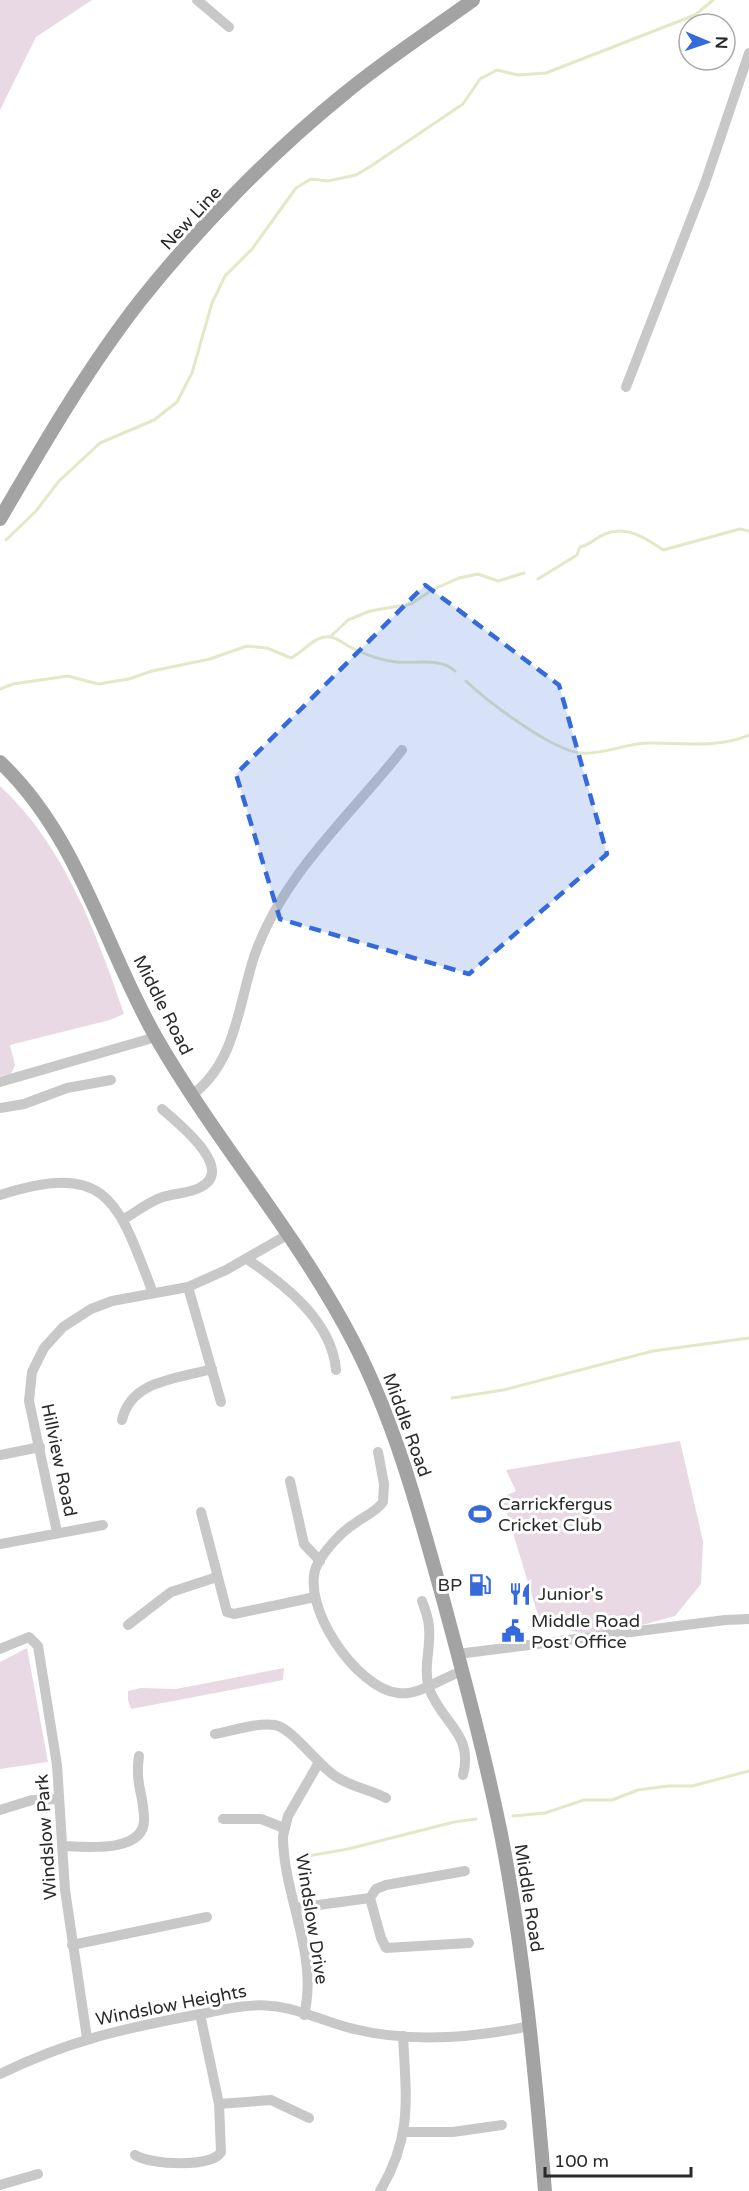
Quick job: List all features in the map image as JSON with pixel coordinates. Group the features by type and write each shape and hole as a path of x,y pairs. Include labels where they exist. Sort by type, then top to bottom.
{"main road":[{"name":"New Line","path":"0,519 100,356 141,301 205,227 281,150 341,96 473,0"},
{"name":"Middle Road","path":"0,762 28,791 63,843 156,1037 192,1095 336,1310 381,1403 419,1515 463,1671 501,1835 530,2026 545,2191"}],"street":[{"path":"197,0 229,27"},
{"path":"626,387 705,183 749,53"},
{"path":"192,1095 212,1077 230,1041 240,1017 253,959 276,907 314,856 402,750"},
{"path":"0,1082 156,1037"},
{"path":"0,1108 24,1104 67,1088 111,1080"},
{"path":"124,1219 159,1198 201,1188 211,1178 213,1169 210,1158 162,1109"},
{"path":"0,1195 46,1184 83,1184 110,1199 124,1219 153,1293"},
{"name":"Hillview Road","path":"57,1532 29,1394 34,1365 44,1348 57,1332 85,1311 111,1301 188,1287 287,1235"},
{"path":"246,1258 283,1283 299,1299 332,1349 336,1370"},
{"path":"188,1287 221,1402"},
{"path":"122,1420 130,1399 144,1388 212,1369"},
{"path":"0,1455 40,1447"},
{"path":"378,1452 384,1492 381,1505 348,1527 320,1561 315,1574 315,1597 330,1637 372,1682 386,1690 402,1694 463,1671"},
{"path":"290,1481 304,1544 320,1561"},
{"path":"201,1512 224,1609 230,1614 315,1597"},
{"name":"Hillview Road","path":"0,1544 103,1525"},
{"path":"128,1625 171,1592 217,1577"},
{"path":"422,1601 429,1625 428,1685 463,1742 466,1760 464,1775"},
{"path":"458,1654 725,1620 749,1619"},
{"name":"Windslow Park","path":"0,1649 31,1638 38,1646 56,1759 72,1945 87,2038"},
{"path":"215,1734 265,1725 280,1726 290,1732 318,1764 352,1786 386,1798"},
{"path":"62,1846 109,1846 129,1841 140,1834 145,1818 138,1788 139,1756"},
{"path":"223,1819 261,1819 284,1828 318,1764"},
{"path":"0,1810 32,1800 59,1799"},
{"name":"Windslow Drive","path":"284,1828 283,1844 296,1908 307,1982 304,2015"},
{"path":"296,1908 370,1898 376,1889 386,1885 465,1871"},
{"path":"370,1898 386,1948 469,1943"},
{"path":"72,1945 207,1917"},
{"name":"Windslow Heights","path":"0,2074 43,2054 87,2038 200,2014 261,2005 276,2006 371,2033 403,2036 470,2036 530,2026"},
{"path":"135,2155 145,2160 166,2162 214,2160 220,2155 223,2145 219,2104 200,2014"},
{"path":"380,2191 400,2150 404,2132 406,2108 403,2036"},
{"path":"219,2104 271,2100 309,2118"},
{"path":"404,2132 453,2132 502,2125"},
{"path":"0,2185 38,2174"}],"highlighted area":[{"path":"425,585 559,685 607,854 469,974 280,919 236,774"}],"shaded area":[{"path":"0,0 92,0 36,37 0,110"},
{"path":"0,786 23,809 43,835 76,892 90,922 124,1014 110,1020 10,1045 15,1065 11,1074 0,1076"},
{"path":"680,1441 703,1541 701,1584 675,1616 628,1629 580,1633 540,1622 502,1497 516,1491 506,1470"},
{"path":"27,1648 48,1762 0,1769 0,1662"},
{"path":"284,1668 283,1680 131,1709 128,1700 128,1691 141,1688 176,1689"}],"waterway":[{"path":"6,540 36,511 59,481 100,443 154,420 177,402 192,373 212,303 225,276 252,249 296,188 311,179 328,181 356,175 463,104 480,79 497,70 518,75 546,73 695,15 713,0"},
{"path":"538,579 577,555 580,547 602,535 613,532 636,534 663,550 740,529 749,531"},
{"path":"330,637 348,620 370,611 411,604 432,590 459,578 478,574 498,581 524,573"},
{"path":"0,689 13,684 68,676 98,684 129,679 152,671 210,659 247,646 267,648 291,658 315,641 325,637 333,638 357,651 379,659 442,664 455,671"},
{"path":"466,681 489,701 538,735 554,744 581,753 649,743 726,742 749,735"},
{"path":"452,1398 503,1390 653,1351 749,1338"},
{"path":"513,1816 545,1813 584,1800 612,1800 638,1790 692,1786 749,1771"},
{"path":"296,1858 348,1849 454,1822 476,1819"}],"place":[{"name":"Carrickfergus Cricket Club","path":"480,1514"},
{"name":"BP","path":"480,1585"},
{"name":"Junior's","path":"520,1594"},
{"name":"Middle Road Post Office","path":"513,1631"}]}
